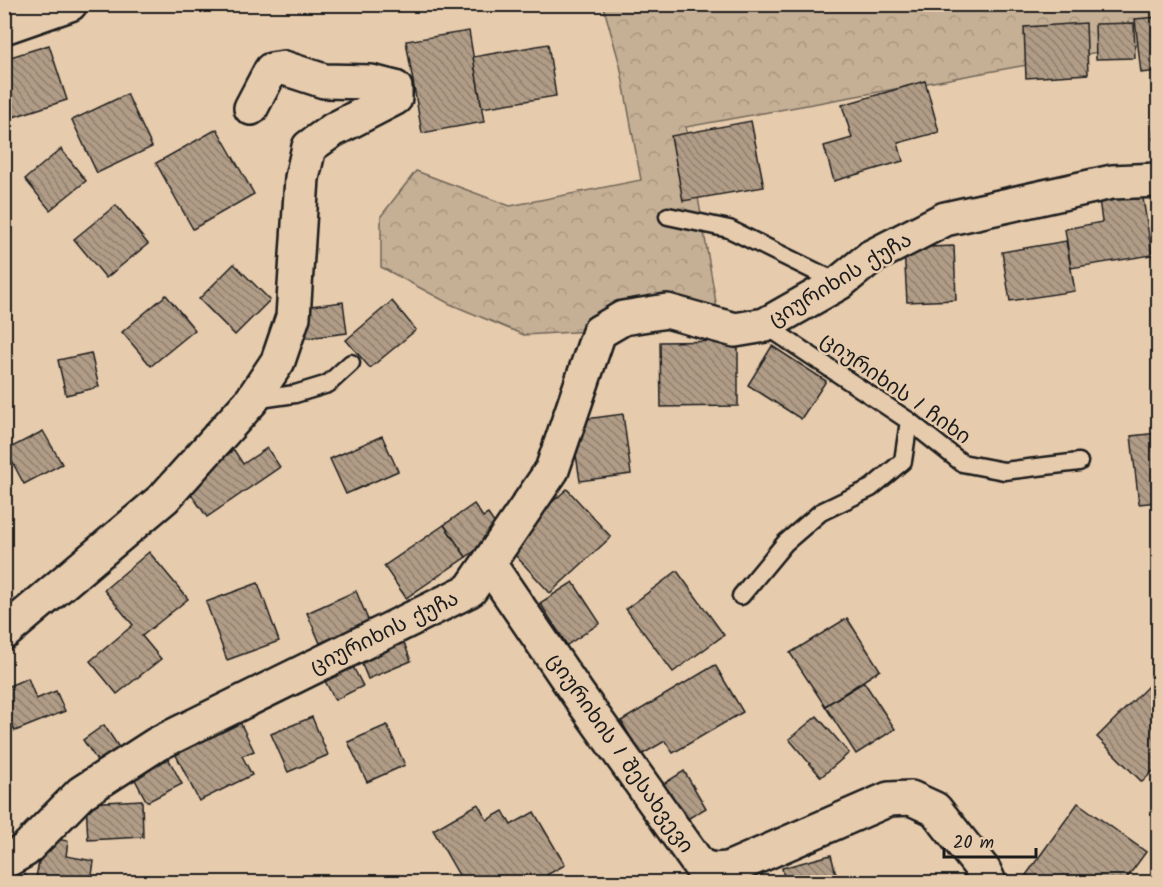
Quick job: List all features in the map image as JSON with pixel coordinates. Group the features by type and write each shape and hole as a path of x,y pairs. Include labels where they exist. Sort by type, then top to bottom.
{"street":[{"path":"4,27 70,4"},
{"path":"4,633 164,498 252,400 278,361 293,317 302,177 309,147 333,130 395,98 395,88 371,82 324,81 284,68 272,70 251,108"},
{"name":"ციურიხის ქუჩა","path":"4,862 25,850 81,793 157,744 470,590 552,470 599,332 623,318 667,311 735,330 765,325 839,283 871,257 945,219 1112,182 1158,180"},
{"name":"ციურიხის I შესახვევი","path":"489,564 700,866 713,870 728,869 889,799 911,798 935,808 984,871 989,882"}],"lane":[{"path":"668,216 729,228 839,283"},
{"name":"ციურიხის I ჩიხი","path":"765,325 909,421 962,463 1004,471 1079,462"},
{"path":"252,400 295,394 328,384 351,363"},
{"path":"741,596 785,543 820,512 871,488 903,461 909,421"}],"green space":[{"path":"603,5 1158,5 1158,41 686,127 720,326 707,324 524,335 450,304 381,267 381,216 416,171 510,206 641,180 620,65"}],"building":[{"path":"1158,17 1158,71 1141,73 1135,19"},
{"path":"1086,23 1088,74 1026,78 1024,27"},
{"path":"1134,23 1135,58 1096,59 1095,24"},
{"path":"469,31 484,122 422,133 406,41"},
{"path":"548,44 556,96 482,108 473,57"},
{"path":"49,45 67,100 10,118 4,103 4,59"},
{"path":"925,81 939,132 898,143 903,161 834,181 824,146 852,138 842,105"},
{"path":"127,94 152,147 97,173 72,120"},
{"path":"751,121 764,187 683,201 671,136"},
{"path":"217,129 254,194 193,229 156,163"},
{"path":"1154,131 1158,131 1158,169 1154,169"},
{"path":"61,149 86,181 50,210 25,179"},
{"path":"1142,192 1152,255 1071,268 1065,229 1102,222 1099,199"},
{"path":"116,205 148,244 106,278 74,239"},
{"path":"1066,241 1075,291 1010,301 1002,252"},
{"path":"954,246 956,300 907,302 904,248"},
{"path":"234,264 270,300 235,335 199,299"},
{"path":"166,295 195,330 151,366 122,332"},
{"path":"392,301 416,330 370,368 346,340"},
{"path":"343,302 347,333 307,338 303,307"},
{"path":"738,341 738,406 661,407 660,342"},
{"path":"772,346 826,381 801,419 748,385"},
{"path":"91,353 99,387 66,395 58,360"},
{"path":"623,414 631,474 580,481 571,421"},
{"path":"43,431 62,464 24,484 6,450"},
{"path":"1158,433 1158,502 1139,504 1131,436"},
{"path":"382,436 398,471 346,494 330,459"},
{"path":"267,448 280,467 207,517 181,480 211,466 234,450 243,464"},
{"path":"567,489 611,537 550,593 505,544"},
{"path":"474,504 483,517 488,514 501,533 466,557 444,525"},
{"path":"444,525 466,557 406,598 384,566"},
{"path":"149,552 188,599 142,636 161,659 117,694 90,661 133,625 104,590"},
{"path":"677,571 724,635 673,672 626,609"},
{"path":"573,582 600,623 567,645 540,603"},
{"path":"258,583 279,641 227,660 206,602"},
{"path":"356,591 369,622 320,643 307,613"},
{"path":"847,618 880,670 825,706 790,653"},
{"path":"403,640 411,661 368,679 359,657"},
{"path":"351,663 363,686 335,700 323,677"},
{"path":"715,665 743,712 673,753 665,741 641,755 621,721"},
{"path":"28,678 36,699 56,691 65,711 15,731 4,707 4,688"},
{"path":"1154,680 1158,685 1158,766 1142,782 1097,737"},
{"path":"864,682 895,729 856,754 825,706"},
{"path":"817,716 849,753 821,777 789,739"},
{"path":"312,717 328,755 288,772 271,734"},
{"path":"239,720 254,751 242,756 252,775 199,801 174,751"},
{"path":"104,725 122,752 101,766 83,740"},
{"path":"387,725 405,765 367,782 348,742"},
{"path":"167,756 182,784 147,802 132,774"},
{"path":"684,771 706,808 679,824 657,788"},
{"path":"142,800 143,837 88,840 86,803"},
{"path":"1078,803 1146,852 1124,882 1021,882"},
{"path":"478,804 487,820 503,811 511,825 534,812 565,865 534,882 463,882 433,830"},
{"path":"44,837 68,841 66,856 94,861 91,882 35,882"},
{"path":"831,855 838,882 785,882 782,868"},
{"path":"24,872 28,882 4,882 4,879"}]}
